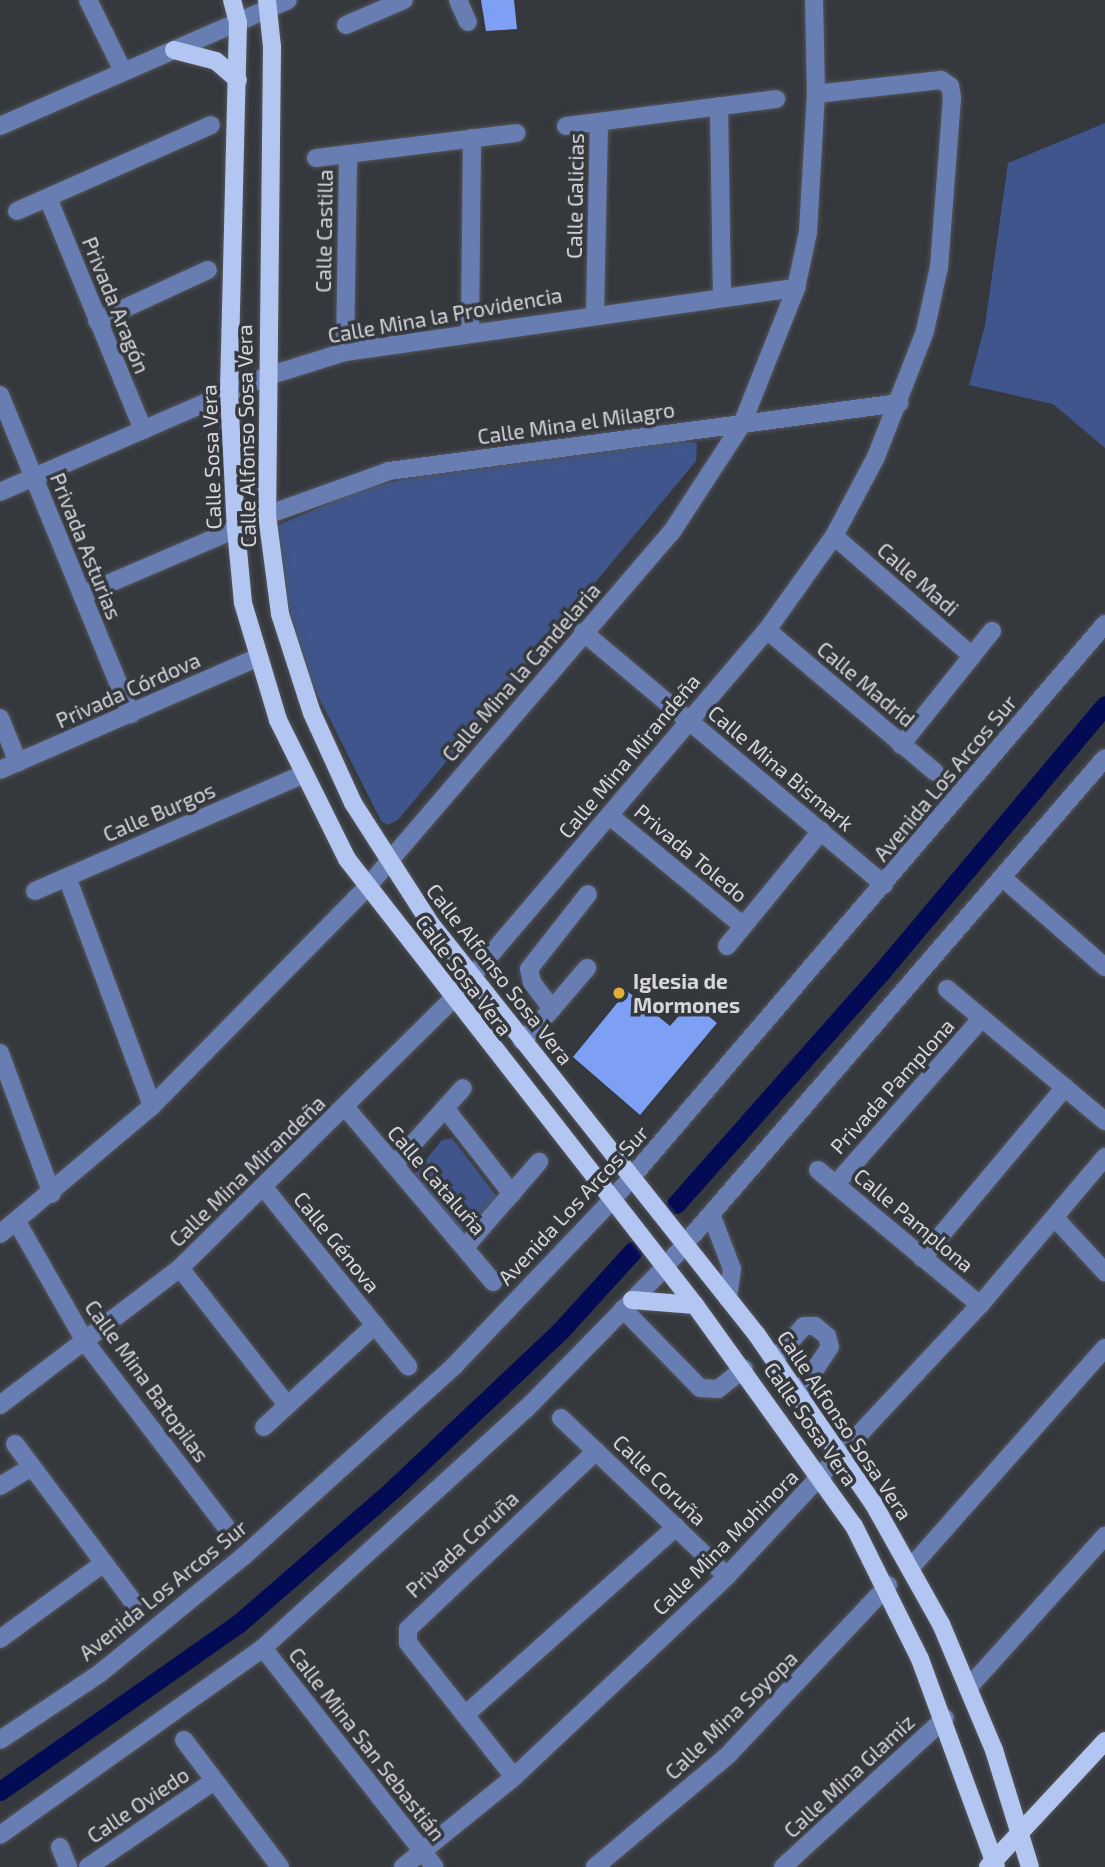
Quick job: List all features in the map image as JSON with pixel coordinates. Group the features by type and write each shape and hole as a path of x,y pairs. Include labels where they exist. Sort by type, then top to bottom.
{"main road":[{"name":"Calle Sosa Vera","path":"232,0 238,23 238,80 229,393 236,529 243,603 256,658 302,775 368,886 452,1000 666,1266 822,1477 888,1586 945,1718 993,1865"},
{"name":"Calle Alfonso Sosa Vera","path":"268,4 265,377 267,516 288,651 353,803 387,863 472,978 685,1243 799,1393 843,1456 912,1566 968,1688 1022,1835 1030,1867"},
{"path":"174,50 216,61 238,80"},
{"path":"627,1305 695,1305"},
{"path":"993,1865 1105,1741"}],"street":[{"path":"88,0 123,71"},
{"path":"0,125 238,23 268,4 288,0"},
{"path":"346,25 404,0"},
{"path":"458,0 468,22"},
{"name":"Calle Mina la Candelaria","path":"0,1234 52,1195 152,1106 368,886 583,632 671,533 742,424 796,288 808,232 816,94 814,0"},
{"name":"Calle Mina Mirandeña","path":"0,1405 86,1343 180,1268 265,1189 452,1000 767,630 834,536 899,403 925,331 939,267 951,92 942,80 816,94"},
{"name":"Calle Galicias","path":"566,126 776,99"},
{"path":"719,106 722,295"},
{"name":"Calle Galicias","path":"595,313 599,122"},
{"path":"17,211 211,125"},
{"name":"Calle Castilla","path":"316,158 516,133"},
{"path":"470,330 471,138"},
{"name":"Calle Castilla","path":"345,352 348,154"},
{"name":"Privada Aragón","path":"48,198 143,430"},
{"path":"97,321 208,270"},
{"name":"Calle Mina la Providencia","path":"0,492 265,377 345,352 470,330 722,295 796,288"},
{"name":"Privada Asturias","path":"0,395 131,714"},
{"name":"Calle Mina el Milagro","path":"267,516 389,471 899,403"},
{"path":"82,595 236,529"},
{"name":"Calle Madi","path":"834,536 972,656"},
{"name":"Avenida Los Arcos Sur","path":"0,1740 99,1674 245,1555 455,1365 613,1199 1105,624"},
{"name":"Calle Madrid","path":"767,630 935,772"},
{"path":"901,745 992,631"},
{"name":"Calle Mina Bismark","path":"583,632 884,885"},
{"name":"Privada Córdova","path":"0,770 256,658"},
{"path":"0,718 18,762"},
{"path":"0,1835 262,1648 527,1408 666,1266 1004,879 1105,758"},
{"name":"Calle Burgos","path":"35,891 302,775"},
{"name":"Privada Toledo","path":"610,816 743,926"},
{"name":"Privada Toledo","path":"727,946 821,831"},
{"path":"67,877 152,1106"},
{"path":"1004,879 1105,967"},
{"path":"552,1009 531,982 529,969 588,894"},
{"path":"522,1041 587,968"},
{"path":"947,989 1105,1121"},
{"name":"Privada Pamplona","path":"836,1184 982,1018"},
{"path":"0,1053 52,1195"},
{"path":"922,1258 1065,1087"},
{"path":"394,1165 463,1088"},
{"name":"Calle Cataluña","path":"346,1108 493,1282"},
{"path":"445,1108 512,1194"},
{"name":"Calle Mina Mohinora","path":"403,1867 514,1777 727,1576 843,1456 980,1306 1105,1157"},
{"path":"466,1247 539,1162"},
{"name":"Calle Pamplona","path":"818,1170 980,1306"},
{"name":"Calle Génova","path":"265,1189 408,1366"},
{"path":"711,1214 732,1269 728,1299"},
{"path":"1055,1218 1105,1272"},
{"name":"Calle Mina Batopilas","path":"17,1222 86,1343 226,1527"},
{"path":"180,1268 287,1405"},
{"path":"627,1305 700,1388 718,1389 744,1368"},
{"name":"Calle Génova","path":"264,1427 375,1325"},
{"path":"774,1360 804,1326 815,1326 827,1336 830,1348 799,1393"},
{"path":"912,1566 1105,1348"},
{"name":"Calle Coruña","path":"561,1418 727,1576"},
{"path":"15,1444 133,1602"},
{"name":"Privada Coruña","path":"514,1777 408,1643 408,1629 596,1451"},
{"path":"0,1486 32,1467"},
{"path":"465,1715 676,1527"},
{"path":"968,1688 1105,1536"},
{"path":"0,1639 104,1563"},
{"name":"Calle Mina Soyopa","path":"595,1867 729,1754 888,1586"},
{"name":"Calle Mina San Sebastián","path":"262,1648 435,1867"},
{"name":"Calle Mina Glamiz","path":"783,1867 945,1718"},
{"name":"Calle Oviedo","path":"184,1740 280,1867"},
{"name":"Calle Oviedo","path":"88,1867 214,1781"},
{"path":"60,1847 68,1867"}],"shaded area":[{"path":"1105,123 1105,448 1053,404 969,385 985,325 1008,163"},
{"path":"682,441 697,443 696,461 398,820 387,825 381,821 310,680 277,569 274,527 360,490 408,478"},
{"path":"452,1138 498,1198 462,1231 411,1178 442,1140"}],"building":[{"path":"481,0 514,0 517,29 486,31"},
{"path":"627,991 670,1026 691,1002 717,1023 640,1115 573,1057"}],"waterway":[{"path":"676,1204 882,971 1105,705"},
{"path":"0,1791 238,1624 392,1490 561,1330 633,1251"}],"place":[{"name":"Iglesia de Mormones","path":"619,993"}]}
